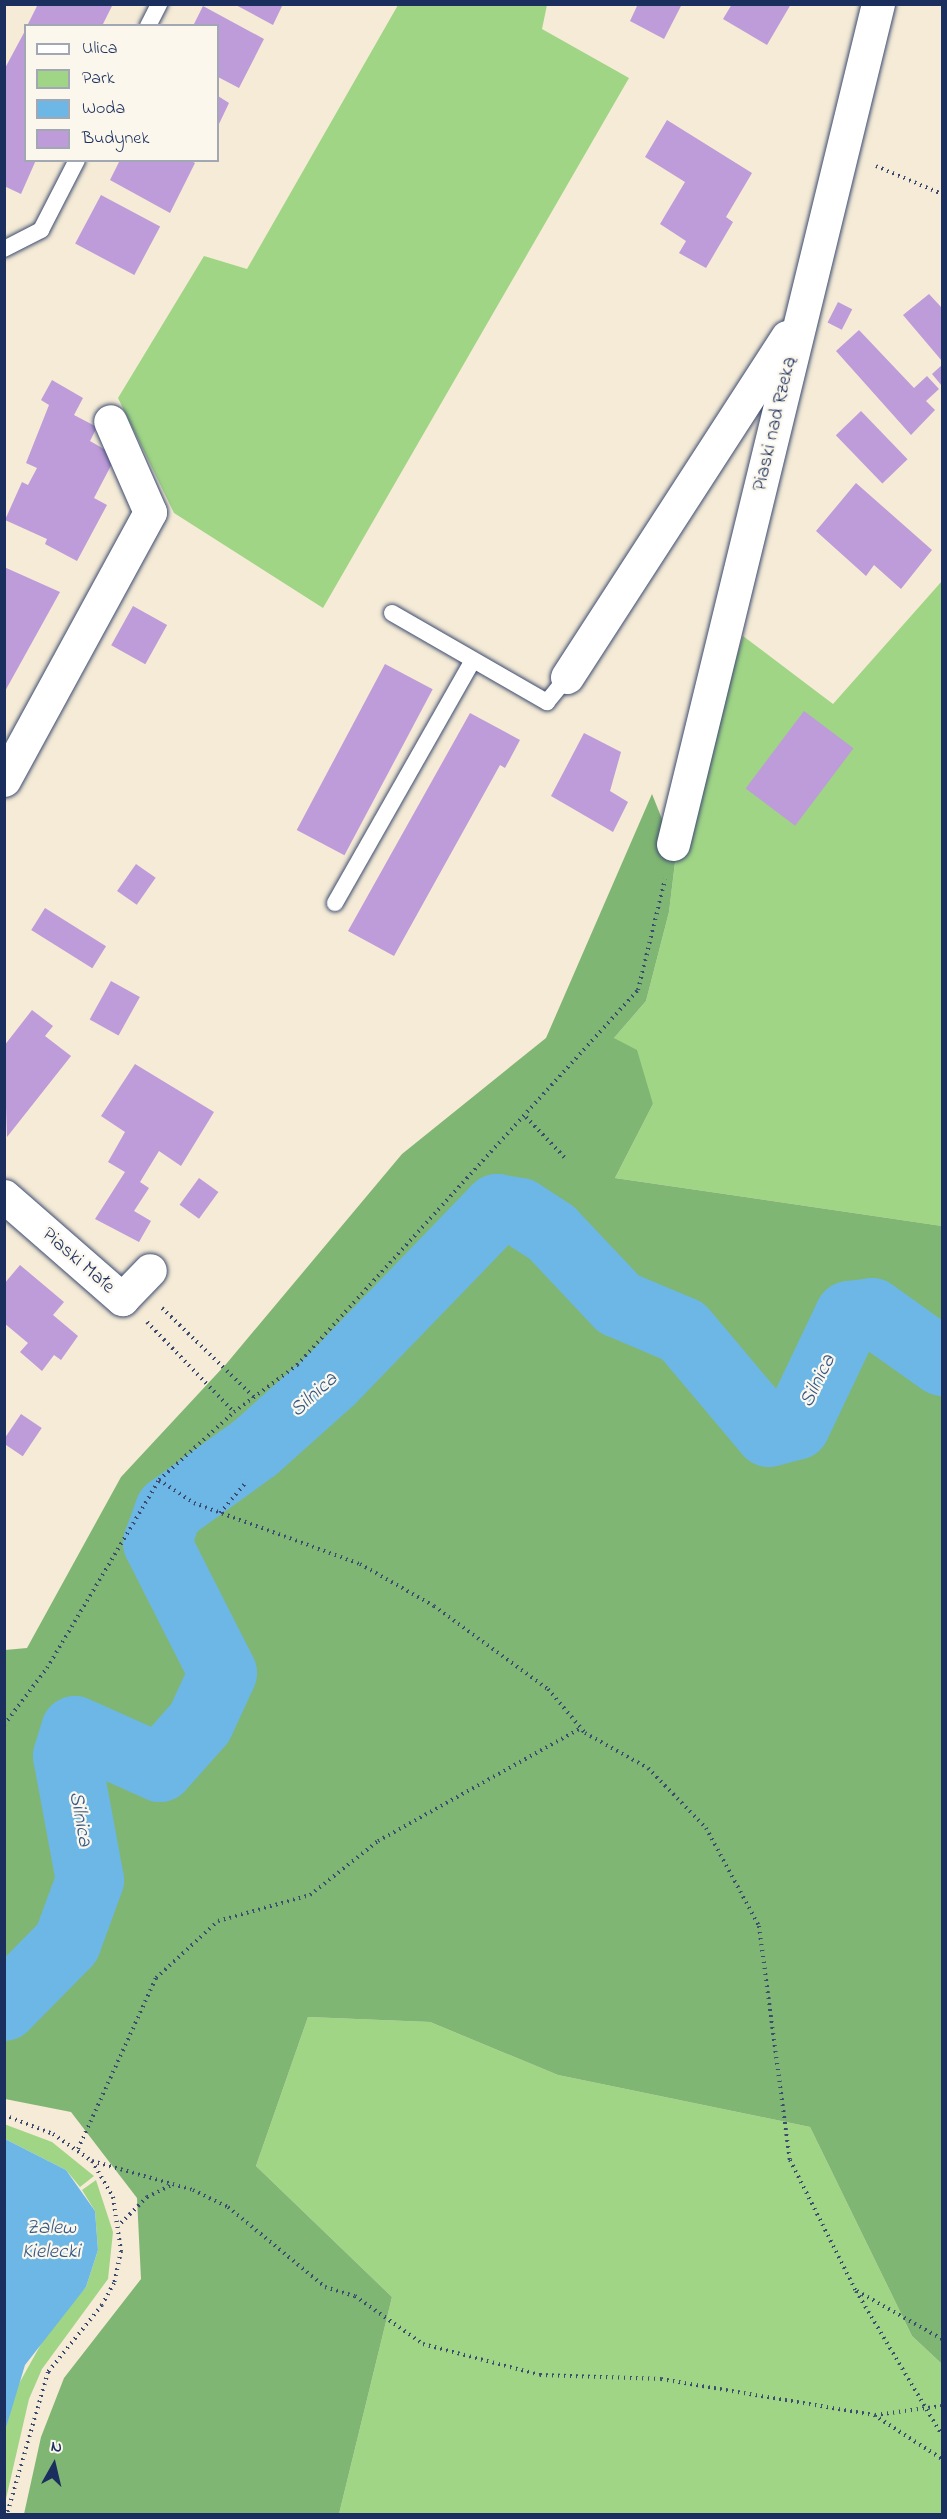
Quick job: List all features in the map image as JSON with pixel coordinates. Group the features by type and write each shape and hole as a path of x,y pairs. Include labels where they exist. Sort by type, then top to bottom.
{"street":[{"name":"Piaski nad Rzeką","path":"673,844 840,150 878,4"},
{"path":"567,677 800,318"},
{"path":"4,780 150,512 110,421"},
{"name":"Piaski Małe","path":"4,1196 136,1285"}],"lane":[{"path":"149,24 159,4"},
{"path":"4,249 41,230 76,162"},
{"path":"392,613 548,702 567,677"},
{"path":"335,903 473,660"}],"path":[{"path":"840,150 942,194"},
{"path":"4,1725 46,1668 159,1480 234,1412 297,1365 526,1118 638,990 673,844"},
{"path":"526,1118 566,1159"},
{"path":"136,1285 255,1398"},
{"path":"136,1285 192,1364 234,1412"},
{"path":"159,1480 194,1503 220,1514 360,1564 434,1606 548,1689 580,1728 648,1768 706,1828 759,1926 790,2160 856,2291 942,2435"},
{"path":"220,1514 247,1481"},
{"path":"78,2150 156,1978 218,1920 310,1895 378,1841 580,1728"},
{"path":"4,2115 78,2150 92,2162 113,2197 120,2224 114,2283 48,2372 7,2514"},
{"path":"92,2162 172,2185 228,2207 325,2287 355,2296 423,2344 460,2357 540,2375 661,2379 874,2415 942,2406"},
{"path":"120,2224 147,2197 172,2185"},
{"path":"856,2291 942,2339"},
{"path":"874,2415 942,2459"}],"green space":[{"path":"398,5 547,5 542,29 629,78 323,608 174,513 118,398 204,256 247,269"},
{"path":"942,581 942,1226 615,1178 653,1104 614,1038 646,1001 669,912 676,854 743,636 833,704"},
{"path":"652,794 676,854 669,912 646,1001 614,1038 637,1050 653,1104 615,1178 942,1226 942,2364 912,2336 810,2127 558,2075 430,2022 308,2017 256,2166 392,2297 339,2514 24,2514 41,2437 64,2378 141,2279 137,2198 71,2112 5,2099 5,1650 27,1648 121,1477 227,1363 402,1154 546,1038"},
{"path":"308,2017 430,2022 558,2075 810,2127 912,2336 942,2364 942,2514 339,2514 392,2297 256,2166"},
{"path":"4,2124 52,2142 94,2176 80,2187 66,2170 5,2139"},
{"path":"96,2180 113,2232 108,2279 42,2369 29,2399 5,2503 5,2431 16,2389 50,2328 86,2287 98,2250 95,2211 82,2190"}],"water":[{"name":"Zalew Kielecki","path":"5,2139 66,2170 95,2211 98,2250 86,2287 25,2365 5,2431"}],"building":[{"path":"38,4 113,4 103,24 28,24"},
{"path":"234,4 283,4 273,25"},
{"path":"638,4 682,4 664,39 630,21"},
{"path":"732,4 791,4 767,45 723,19"},
{"path":"203,6 264,39 239,88 219,78 219,24 194,24"},
{"path":"24,33 24,162 35,162 21,194 4,186 4,70"},
{"path":"219,97 229,103 219,124"},
{"path":"667,120 752,173 726,217 733,222 706,268 679,253 686,241 660,224 685,182 645,157"},
{"path":"119,162 195,163 170,213 110,180"},
{"path":"101,195 160,226 134,275 75,244"},
{"path":"929,294 942,308 942,361 903,315"},
{"path":"838,302 852,309 842,330 828,322"},
{"path":"859,330 914,388 927,376 939,389 926,401 935,410 911,435 836,351"},
{"path":"942,365 942,386 932,374"},
{"path":"52,380 83,398 74,415 97,427 90,441 116,456 94,498 107,505 77,561 45,544 47,539 5,520 22,482 28,485 37,468 26,463 49,405 41,400"},
{"path":"861,411 908,459 882,484 836,435"},
{"path":"856,483 932,550 901,589 874,565 866,576 816,531"},
{"path":"4,567 60,592 4,693"},
{"path":"133,606 167,625 145,664 111,645"},
{"path":"385,664 433,689 344,855 297,830"},
{"path":"804,711 854,748 795,826 746,788"},
{"path":"470,713 520,740 505,768 500,765 394,956 348,931"},
{"path":"584,733 621,752 610,791 628,802 613,832 551,796"},
{"path":"136,864 156,878 137,905 117,891"},
{"path":"45,908 106,946 92,968 31,930"},
{"path":"111,981 140,997 119,1035 90,1019"},
{"path":"32,1010 53,1026 45,1036 71,1056 7,1137 4,1046"},
{"path":"135,1064 214,1112 181,1166 159,1151 140,1182 149,1188 134,1211 151,1221 139,1242 95,1219 125,1172 108,1162 125,1132 101,1116"},
{"path":"199,1178 218,1192 199,1219 180,1205"},
{"path":"20,1265 64,1302 53,1315 78,1336 61,1360 54,1355 42,1371 20,1352 28,1343 4,1323 4,1284"},
{"path":"21,1414 42,1428 23,1456 4,1444 4,1439"}],"waterway":[{"name":"Silnica","path":"4,2007 67,1943 90,1880 67,1756 75,1730 160,1768 200,1723 223,1673 157,1543 169,1510 255,1448 331,1380 497,1208 520,1212 552,1233 619,1304 683,1331 769,1433 796,1426 849,1315 872,1312 942,1362"}]}
